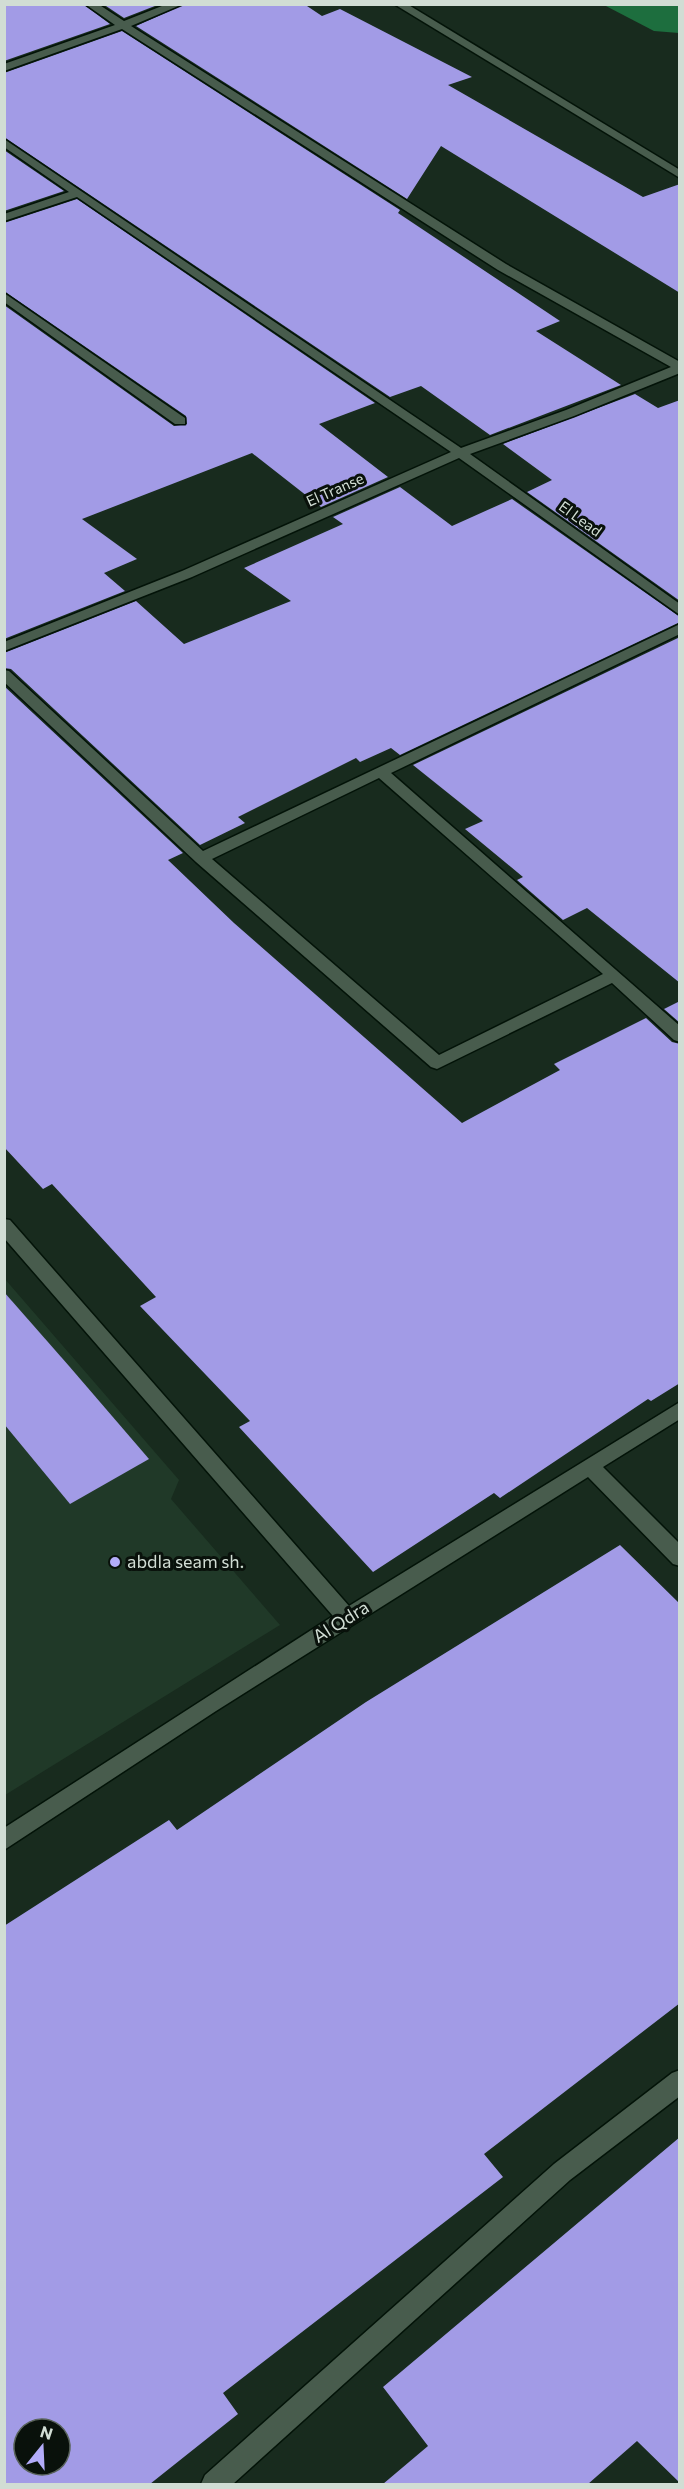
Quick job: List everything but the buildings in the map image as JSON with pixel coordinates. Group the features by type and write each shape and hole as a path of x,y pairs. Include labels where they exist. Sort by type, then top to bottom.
{"street":[{"path":"90,4 119,25 502,267 680,367"},
{"path":"4,68 51,55 119,25 178,4"},
{"path":"399,4 680,175"},
{"name":"El Lead","path":"4,142 460,453 680,611"},
{"path":"4,218 77,193"},
{"path":"4,296 180,421"},
{"name":"El Transe","path":"4,647 187,574 460,453 570,413 680,367"},
{"path":"201,858 680,628"},
{"path":"4,674 201,858 437,1064 614,975"},
{"path":"380,771 614,975 680,1036"},
{"path":"4,1225 347,1618"},
{"name":"Al Qdra","path":"4,1840 209,1705 680,1409"},
{"path":"590,1466 680,1558"},
{"path":"214,2484 562,2172 680,2081"}],"shaded area":[{"path":"604,5 679,5 679,33 654,31"},
{"name":"abdla seam sh.","path":"4,1278 179,1480 171,1499 280,1625 5,1795"}],"place":[{"name":"abdla seam sh.","path":"115,1562"}]}
